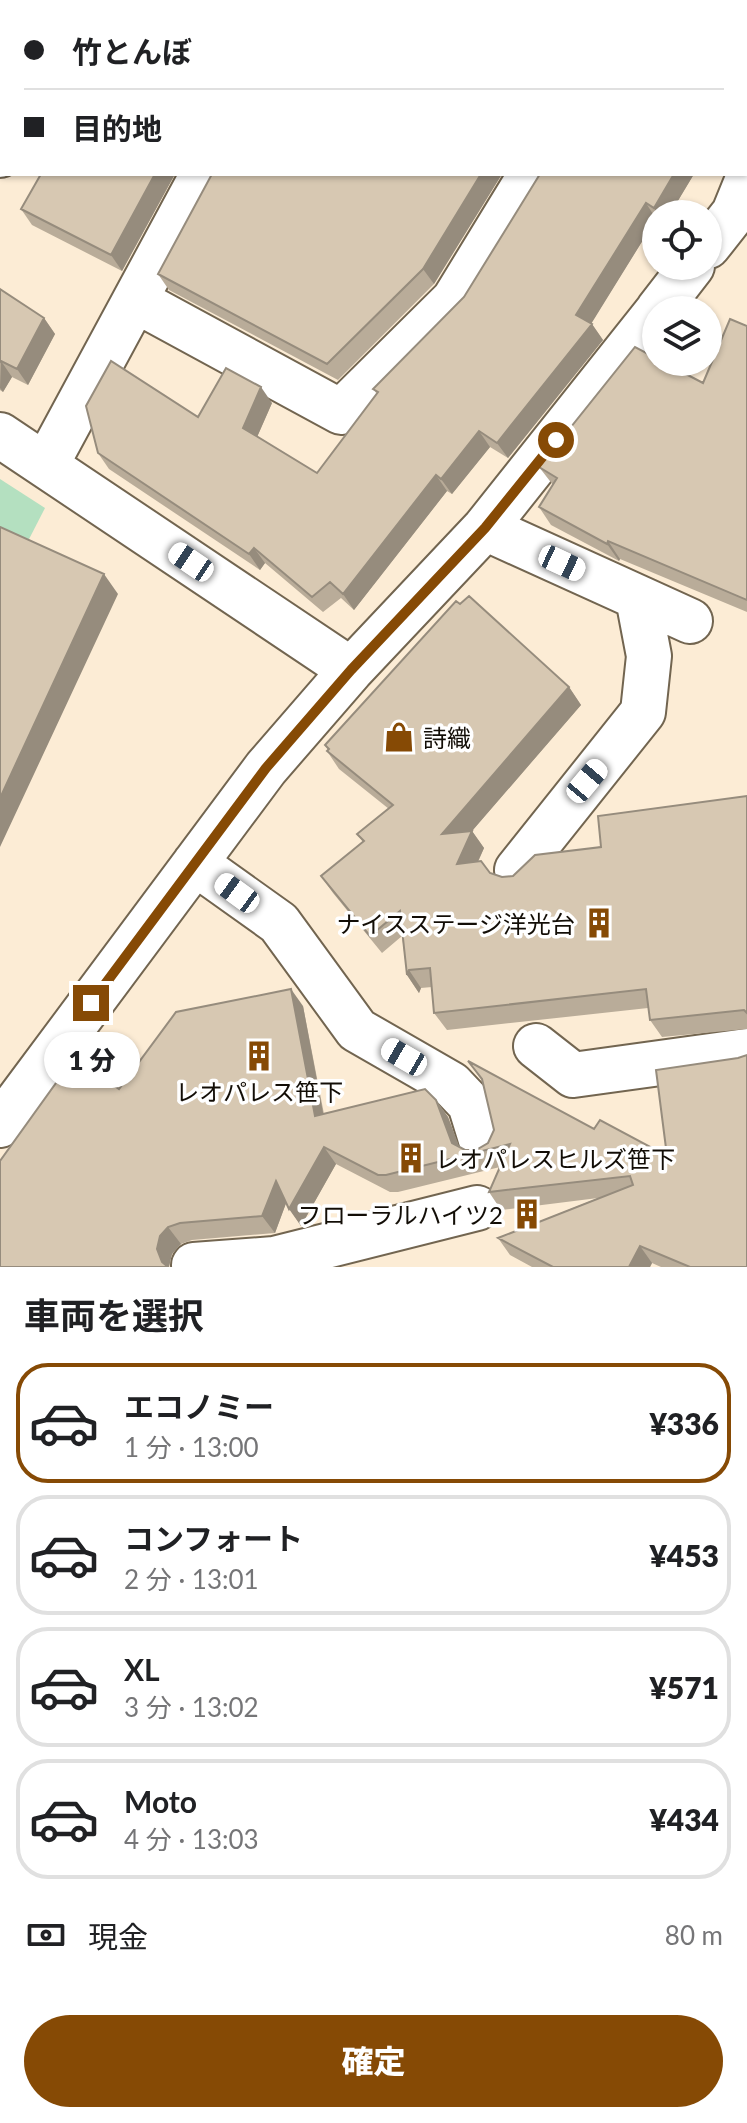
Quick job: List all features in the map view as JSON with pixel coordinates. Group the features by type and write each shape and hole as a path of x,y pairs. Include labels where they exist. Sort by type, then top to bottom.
{"street":[{"path":"46,465 202,176"},
{"path":"135,300 341,412 454,300 530,176"},
{"path":"722,228 734,213 747,181"},
{"path":"669,296 681,280"},
{"path":"0,1125 266,768 351,670 485,528 642,330"},
{"path":"0,435 351,670"},
{"path":"485,528 690,621"},
{"path":"517,870 643,712 649,656 638,598"},
{"path":"195,863 279,923 357,1030 451,1084 470,1104 482,1143"},
{"path":"536,1046 573,1075 747,1051"},
{"path":"194,1265 276,1263 477,1208"}],"green space":[{"path":"0,479 45,508 27,543 0,529"}],"building":[{"path":"40,176 154,176 111,255 21,209"},
{"path":"211,176 480,176 423,269 327,364 158,274"},
{"path":"539,176 673,176 659,200 642,200 642,209 576,315 592,324 497,443 479,431 441,479 436,475 343,594 330,582 312,597 254,548 249,554 98,453 86,406 111,361 198,417 226,368 261,387 243,428 317,473 378,392 373,389 464,297"},
{"path":"0,289 44,318 17,369 0,362"},
{"path":"730,319 747,326 747,600 608,541 607,544 539,507 557,478 539,467 635,347 642,351 642,376 690,376 703,383 706,376 722,376 722,338"},
{"path":"0,527 104,574 0,798"},
{"path":"469,596 569,687 442,834 472,831 457,864 481,861 490,873 502,877 513,876 535,855 601,847 598,816 747,796 747,1013 744,1010 650,1020 646,989 434,1013 430,968 409,970 407,975 400,911 370,936 321,876 364,841 357,834 393,805 327,751 329,749 325,745 456,601 460,604"},
{"path":"291,989 315,1116 425,1089 436,1100 452,1143 465,1150 476,1150 488,1143 494,1130 482,1079 468,1061 594,1129 600,1120 667,1156 656,1070 747,1055 747,1267 690,1267 640,1246 629,1267 553,1267 498,1238 633,1185 630,1176 489,1192 510,1144 386,1175 378,1175 324,1147 289,1209 276,1181 262,1216 180,1223 168,1227 160,1236 157,1249 162,1262 168,1267 0,1267 0,1161 69,1065 96,1084 101,1076 119,1089 176,1012"}],"place":[{"name":"詩織","path":"399,737"},
{"name":"ナイスステージ洋光台","path":"599,923"},
{"name":"レオパレス笹下","path":"259,1056"},
{"name":"レオパレスヒルズ笹下","path":"411,1158"},
{"name":"フローラルハイツ2","path":"527,1214"}],"route":[{"path":"91,1003 266,768 351,670 485,528 556,440"}]}
